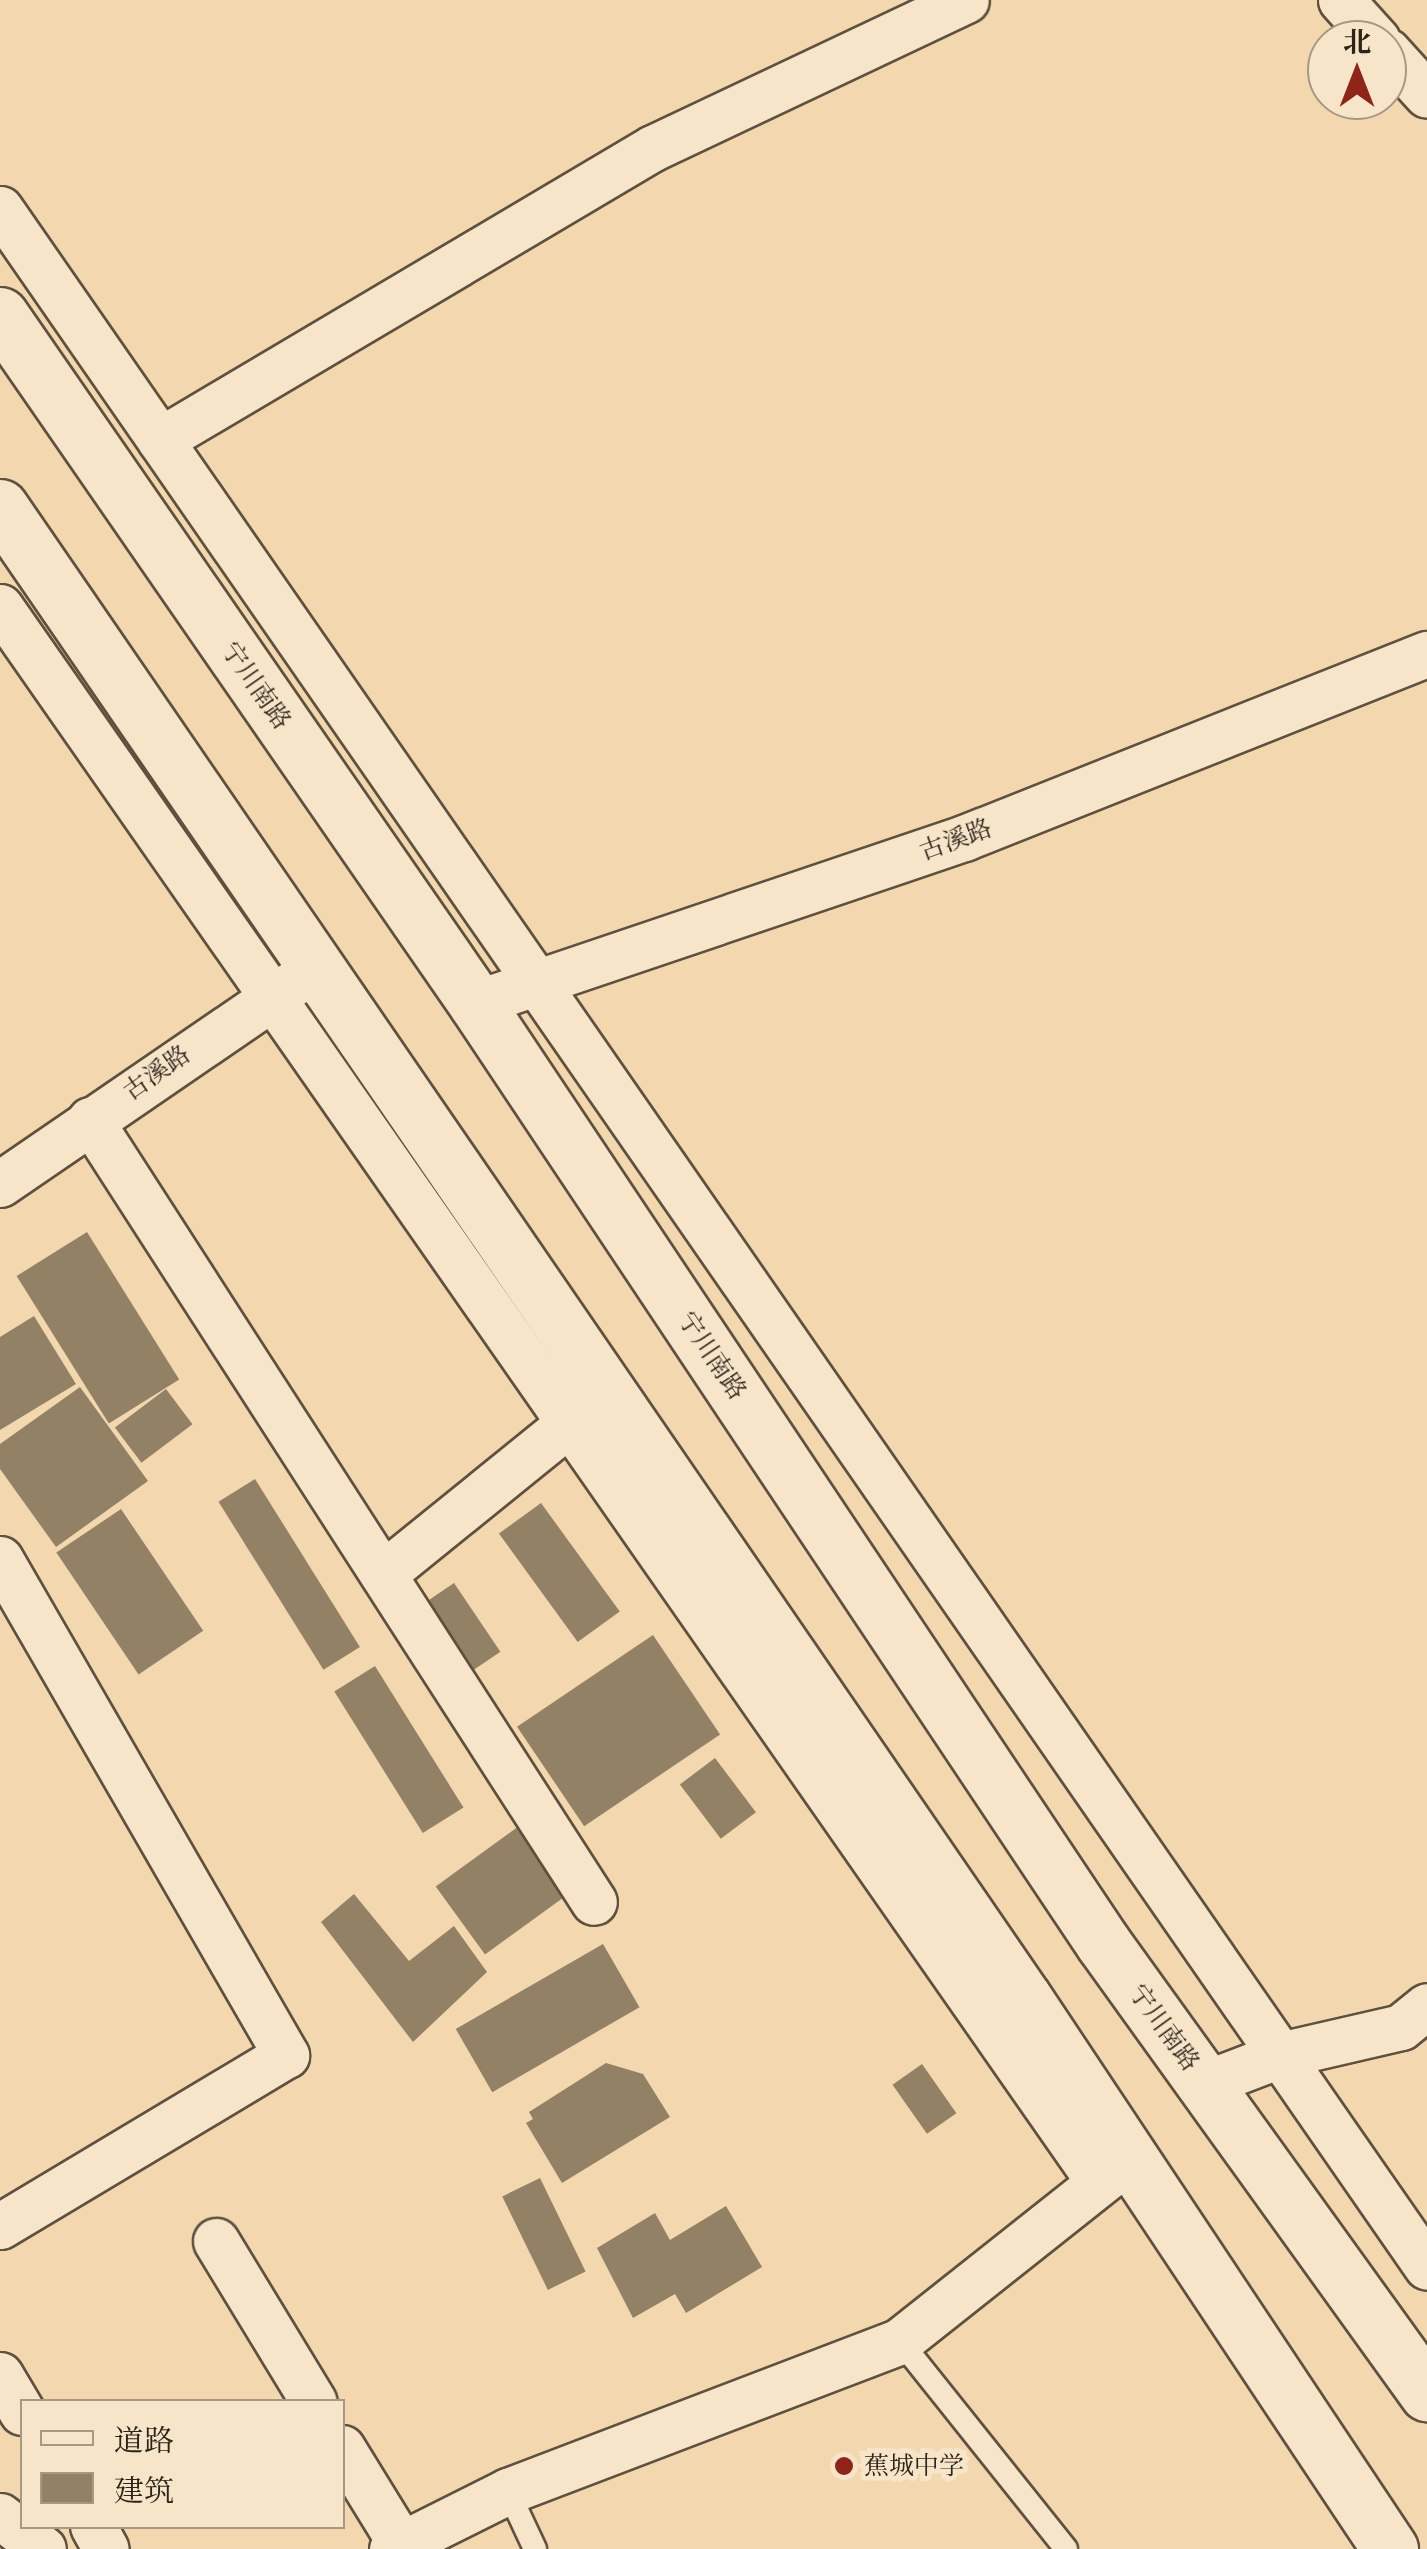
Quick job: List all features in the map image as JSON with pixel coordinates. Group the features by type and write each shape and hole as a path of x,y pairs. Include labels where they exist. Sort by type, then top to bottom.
{"main road":[{"name":"宁川南路","path":"0,316 476,1003 1104,1943 1427,2394"},
{"path":"0,508 294,982 1115,2170 1390,2549"}],"street":[{"path":"160,440 653,148 966,0"},
{"path":"1341,0 1359,20"},
{"path":"1407,72 1427,94"},
{"path":"0,210 1427,2267"},
{"path":"0,607 294,982 571,1422 1115,2170 900,2342 508,2491 397,2546 345,2453"},
{"name":"古溪路","path":"476,1003 964,838 1427,654"},
{"name":"古溪路","path":"0,1184 294,982"},
{"path":"90,1120 594,1902"},
{"path":"383,1574 571,1422"},
{"path":"0,1559 286,2056 0,2226"},
{"path":"1204,2084 1280,2056 1402,2027 1427,2006"},
{"path":"216,2241 312,2399"},
{"path":"0,2375 20,2409"},
{"path":"0,2516 43,2549"}],"lane":[{"path":"900,2342 1066,2549"},
{"path":"508,2491 535,2549"}],"building":[{"path":"87,1232 179,1380 109,1424 17,1276"},
{"path":"34,1316 76,1384 0,1430 0,1337"},
{"path":"80,1387 148,1481 56,1547 0,1469 0,1444"},
{"path":"166,1389 192,1424 141,1463 115,1428"},
{"path":"255,1479 360,1647 323,1670 219,1502"},
{"path":"541,1503 620,1611 578,1642 499,1534"},
{"path":"121,1509 203,1631 139,1674 56,1553"},
{"path":"454,1583 500,1652 471,1672 424,1603"},
{"path":"653,1635 720,1734 584,1826 517,1727"},
{"path":"375,1666 463,1808 423,1833 334,1691"},
{"path":"715,1758 756,1812 721,1839 680,1784"},
{"path":"519,1826 568,1894 485,1954 436,1887"},
{"path":"354,1894 409,1961 454,1926 487,1972 413,2042 321,1922"},
{"path":"603,1944 640,2007 492,2092 456,2029"},
{"path":"606,2063 643,2074 670,2117 562,2183 526,2123 533,2119 529,2112"},
{"path":"922,2064 956,2113 927,2134 893,2085"},
{"path":"540,2178 586,2271 548,2290 502,2196"},
{"path":"726,2206 762,2267 686,2313 675,2294 633,2318 597,2248 655,2213 670,2240"}],"place":[{"name":"蕉城中学","path":"844,2466"}]}
